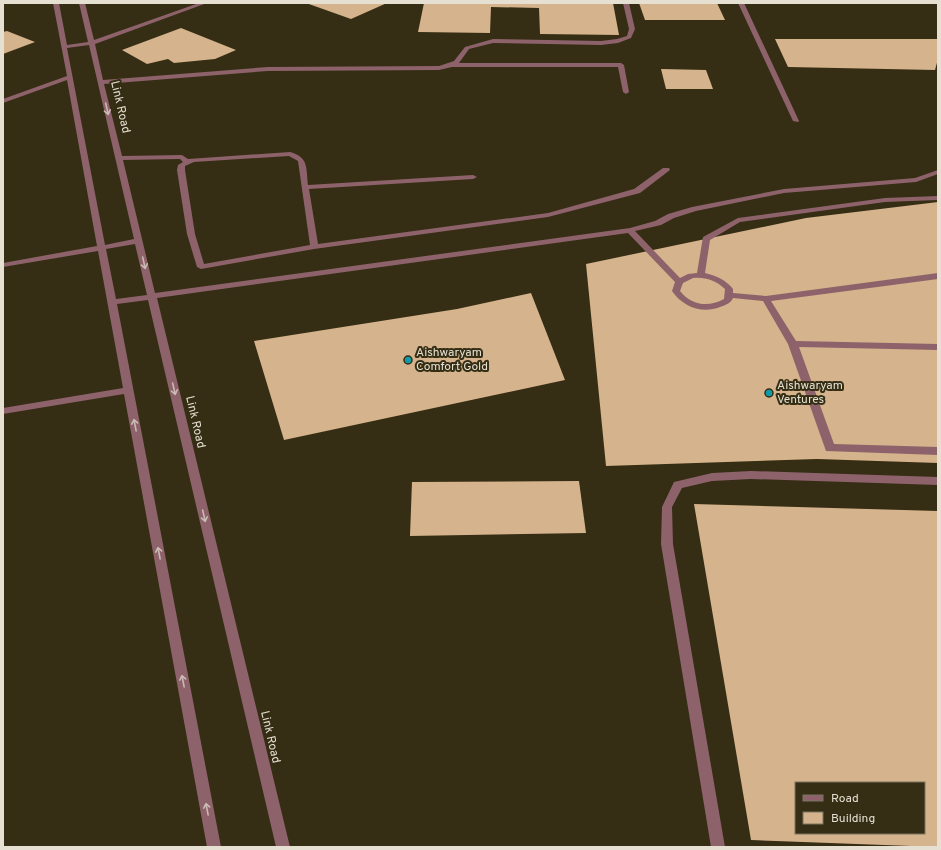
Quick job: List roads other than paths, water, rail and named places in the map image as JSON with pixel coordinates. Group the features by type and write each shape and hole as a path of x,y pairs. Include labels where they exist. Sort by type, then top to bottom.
{"street":[{"path":"56,3 214,847"},
{"name":"Link Road","path":"82,3 283,847"},
{"path":"64,47 91,43 204,3"},
{"path":"453,65 461,59 467,48 493,41 601,43 624,39 629,37 632,29 626,3"},
{"path":"741,3 796,121"},
{"path":"101,82 268,69 420,69 453,65 621,65 626,92"},
{"path":"3,101 70,77"},
{"path":"314,247 301,160 296,156 290,154 187,162 182,165 181,170 191,234 201,267 314,247 548,215 637,191 666,170"},
{"path":"119,158 182,157 187,162"},
{"path":"112,302 630,230 658,223 671,216 695,209 784,191 916,180 938,172"},
{"path":"306,187 473,177"},
{"path":"701,275 706,239 738,220 884,200 938,198"},
{"path":"630,230 679,282"},
{"path":"3,265 139,241"},
{"path":"701,275 718,280 729,289 730,295 728,300 717,306 709,307 692,304 684,301 676,291 676,286 679,282 691,276 701,275"},
{"path":"730,295 766,299 938,276"},
{"path":"766,299 793,344 830,448 938,451"},
{"path":"793,344 938,347"},
{"path":"3,411 128,390"},
{"path":"718,847 667,544 667,507 678,486 712,477 751,475 938,480"}],"place":[{"name":"Aishwaryam Comfort Gold","path":"408,360"},
{"name":"Aishwaryam Ventures","path":"769,393"}]}
